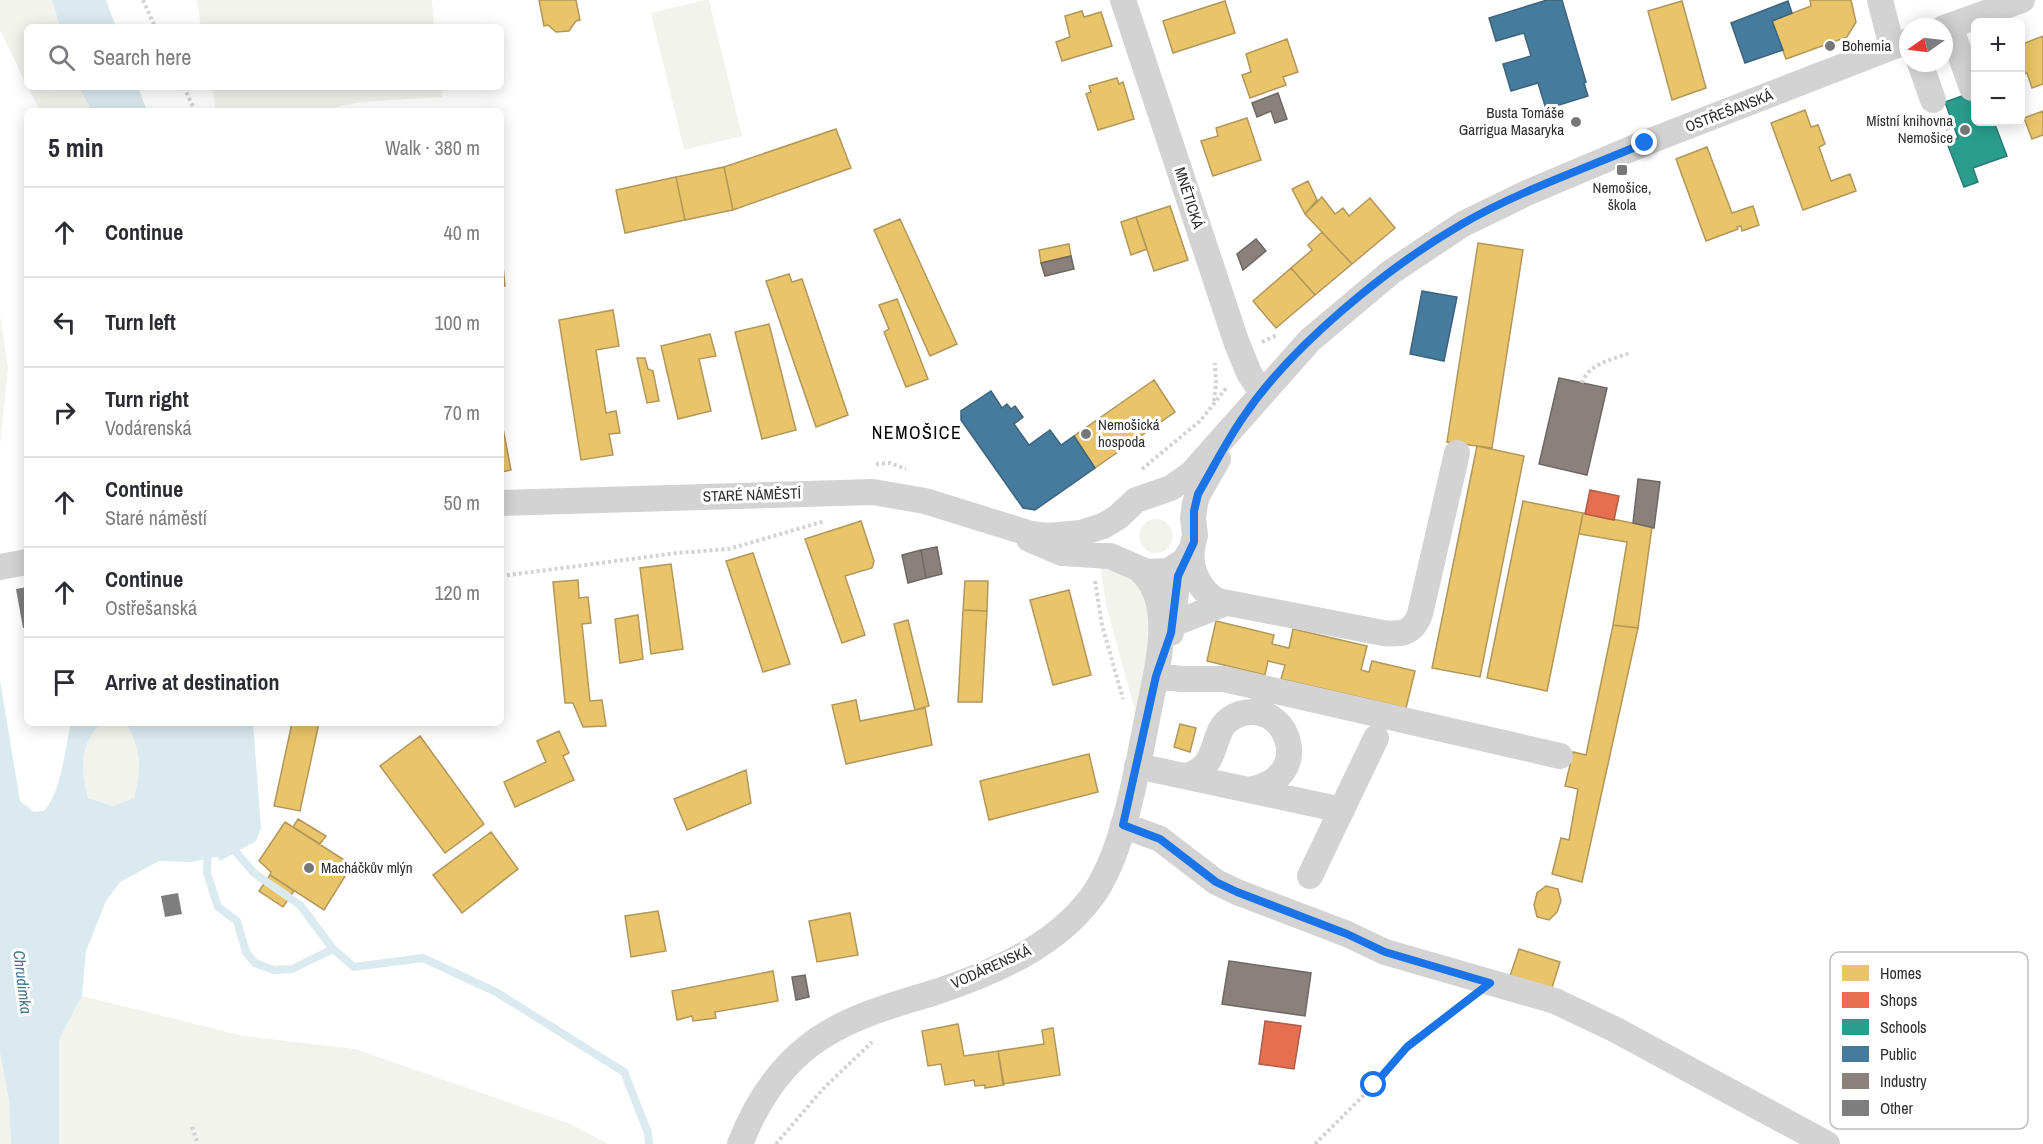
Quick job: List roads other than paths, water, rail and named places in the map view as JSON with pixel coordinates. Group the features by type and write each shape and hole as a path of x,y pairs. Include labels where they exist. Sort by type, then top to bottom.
{"street":[{"name":"MNĚTICKÁ","path":"1123,0 1236,340 1249,373 1262,393"},
{"path":"1880,0 1899,42"},
{"path":"1953,25 2022,0"},
{"path":"1953,42 1971,86"},
{"name":"OSTŘEŠANSKÁ","path":"1262,393 1310,340 1350,306 1401,265 1463,224 1529,192 1645,143 1899,44"},
{"path":"1923,72 1933,100"},
{"name":"STARÉ NÁMĚSTÍ","path":"504,503 873,492 925,501 1040,536 1090,531 1113,521 1131,504 1181,483 1262,393"},
{"name":"STARÉ NÁMĚSTÍ","path":"998,525 1062,553 1117,558 1154,573 1168,571 1180,565 1192,544 1194,511 1198,494 1244,415"},
{"path":"1147,496 1159,495 1177,502 1190,516 1194,570 1203,591 1210,597 1226,603 1383,633 1407,632 1413,628 1420,614 1457,453"},
{"path":"1123,512 1118,525 1118,545 1124,557 1137,568"},
{"name":"VODÁRENSKÁ","path":"1156,676 1173,624 1178,576 1192,544"},
{"path":"0,567 24,563"},
{"name":"VODÁRENSKÁ","path":"740,1144 758,1106 772,1084 810,1045 863,1015 987,972 1020,957 1063,928 1077,915 1098,887 1113,856 1123,825 1156,676 1160,609 1151,582 1137,568"},
{"path":"1173,624 1226,603"},
{"path":"1156,676 1182,679 1224,679 1560,756"},
{"path":"1186,776 1195,774 1206,766 1225,723 1240,714 1258,713 1266,715 1281,727 1286,736 1289,755 1282,773 1276,780 1268,785 1249,790"},
{"path":"1310,876 1376,738"},
{"path":"1137,766 1342,810"},
{"path":"1123,825 1160,839 1216,882 1237,892 1347,934 1385,952 1555,1001 1604,1024 1827,1144"}],"water":[{"path":"52,0 106,0 115,24 59,24"},
{"path":"81,90 139,90 146,108 90,108"},
{"name":"Chrudimka","path":"0,680 20,801 34,812 44,811 55,793 70,726 99,726 85,749 84,777 88,798 113,806 134,798 138,778 138,753 128,726 253,726 261,828 256,841 220,861 218,857 215,857 192,862 159,861 120,882 106,901 86,951 82,996 59,1039 59,1144 11,1144 9,1101 0,1053"}],"waterway":[{"path":"230,845 254,873 300,905 333,949 354,967 423,958 496,992 624,1072 648,1133 649,1144"},
{"path":"208,850 207,873 218,907 237,921 246,952 255,963 274,970 292,969 333,949"}],"place":[{"name":"Bohemia","path":"1830,46"},
{"name":"Busta Tomáše Garrigua Masaryka","path":"1576,122"},
{"name":"Místní knihovna Nemošice","path":"1965,130"},
{"name":"Nemošice, škola","path":"1622,170"},
{"name":"Nemošická hospoda","path":"1086,434"},
{"name":"Macháčkův mlýn","path":"309,868"}],"district":[{"name":"NEMOŠICE","path":"917,433"}]}
